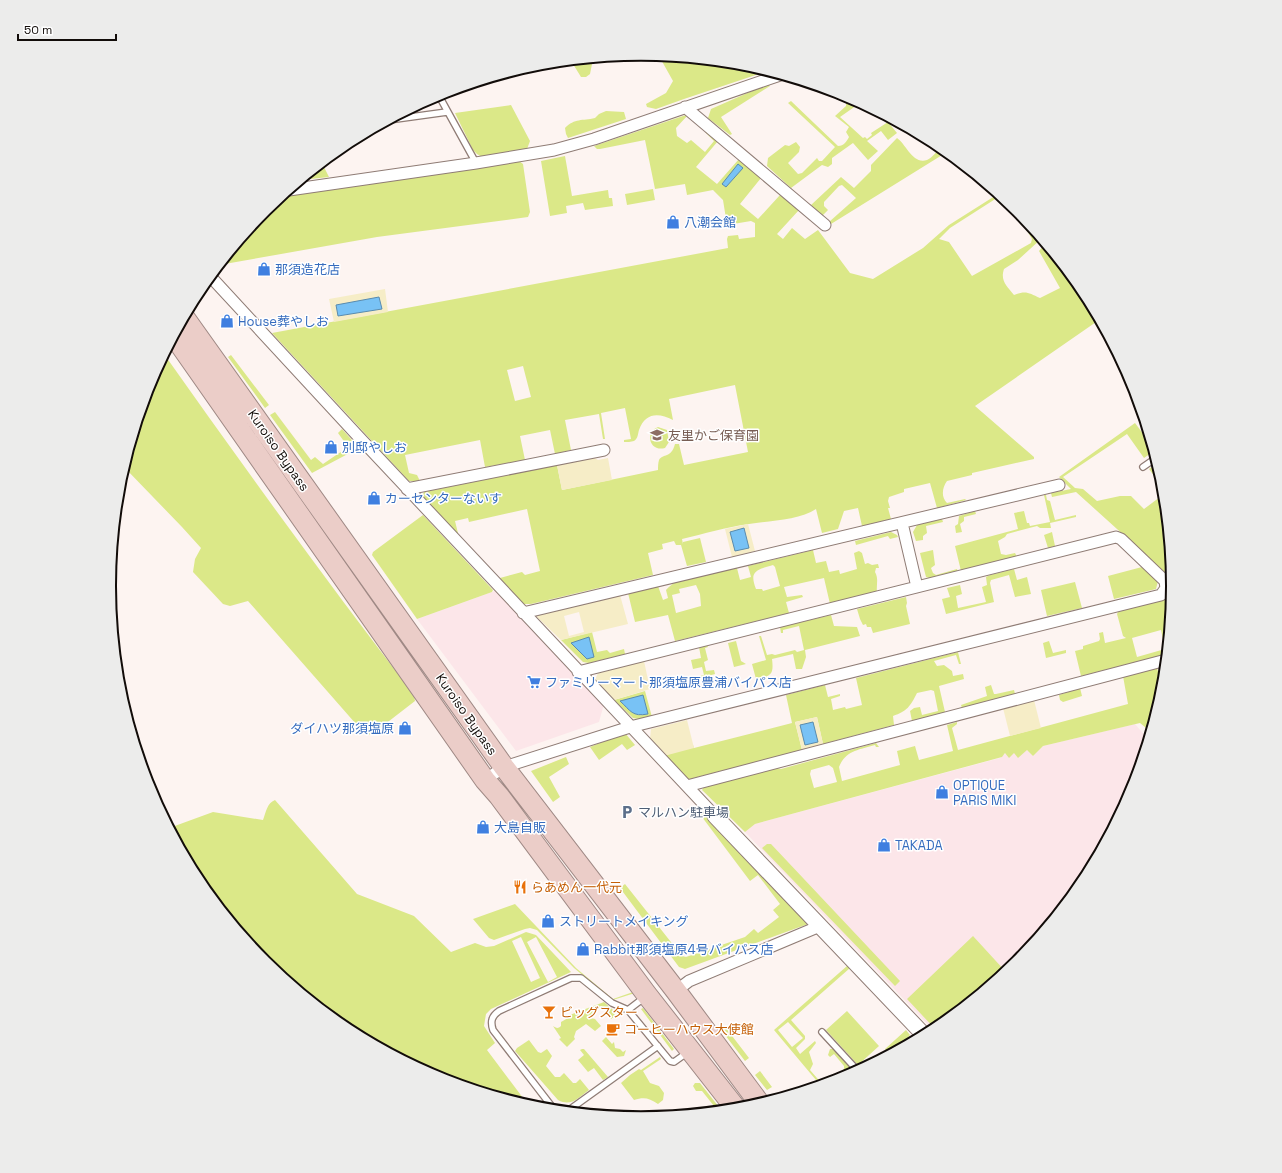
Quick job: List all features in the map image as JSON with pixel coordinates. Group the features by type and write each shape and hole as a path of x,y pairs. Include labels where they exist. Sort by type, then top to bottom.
{"highway":[{"name":"Kuroiso Bypass","path":"187,322 504,767 676,991 699,1043 734,1104"},
{"name":"Kuroiso Bypass","path":"177,341 485,780 499,796 647,996 699,1043 755,1099"}],"street":[{"path":"298,189 554,150 594,139 772,78"},
{"path":"686,107 825,225"},
{"path":"214,281 578,672 920,1032"},
{"path":"407,489 604,450"},
{"path":"523,613 1059,485"},
{"path":"902,522 917,587"},
{"path":"578,672 1116,537 1121,539 1165,581 1166,588"},
{"path":"485,780 504,767 630,727 1161,595 1166,588"},
{"path":"687,786 1161,661"},
{"path":"676,991 689,981 820,926"}],"lane":[{"path":"441,101 476,163"},
{"path":"403,118 447,112"},
{"path":"1143,467 1151,461"},
{"path":"550,1104 492,1030 490,1024 493,1016 499,1011 575,977 581,978 612,1003 628,1010 670,1061 674,1062 699,1043"},
{"path":"628,1010 647,996"},
{"path":"822,1032 854,1067"},
{"path":"572,1108 658,1046"}],"shaded area":[{"path":"495,591 604,704 599,722 516,751 417,619"},
{"path":"1135,724 1145,736 1126,788 1112,819 1078,878 1058,906 1013,958 961,1003 929,1026 745,832 755,824 1000,758 1006,753 1027,750 1033,756 1043,746"}],"green space":[{"path":"662,62 710,65 758,74 656,109 647,107 646,104 666,93 673,81"},
{"path":"593,63 590,74 586,77 581,77 574,65"},
{"path":"768,84 770,86 721,117 732,134 730,135 708,118 711,109"},
{"path":"791,101 838,146 845,143 849,137 846,132 849,127 835,116 846,106 846,103 855,107 840,117 863,138 865,137 867,139 872,135 871,133 887,122 897,133 888,140 881,131 867,141 878,151 868,160 853,143 832,158 832,164 828,167 822,165 791,188 767,166 768,158 785,145 789,146 796,142 800,147 799,152 788,163 798,174 802,173 817,158 819,161 822,161 835,147 788,103"},
{"path":"511,105 530,141 527,149 482,157 477,154 473,150 455,113"},
{"path":"606,111 624,112 626,119 568,138 565,128 569,125 575,121 595,118 599,114"},
{"path":"686,115 687,116 676,128 677,136 687,143 691,140 705,152 714,141 705,132 707,130 718,141 696,167 717,184 739,159 761,178 740,204 758,219 780,195 799,210 777,234 783,239 792,228 805,239 818,230 850,273 873,279 923,248 949,225 993,197 996,199 950,228 939,239 949,242 972,276 1031,243 1032,239 1026,229 1038,242 1018,260 1004,269 1003,277 1007,286 1014,295 1027,293 1040,298 1060,288 1039,251 1042,247 1078,295 1095,323 975,406 1034,457 1034,459 972,473 972,475 947,481 943,492 947,503 966,500 937,508 930,483 904,489 904,492 889,497 888,501 890,508 888,508 891,519 862,526 858,508 844,511 838,529 822,533 816,509 793,518 740,525 723,529 682,539 683,544 683,542 700,538 706,562 687,566 681,545 676,545 674,541 662,544 663,549 648,553 653,575 531,604 524,604 500,578 522,572 525,575 540,571 527,509 469,522 468,518 455,521 458,533 455,533 422,497 424,492 557,465 562,490 658,470 659,460 671,452 675,444 679,444 684,465 748,452 735,385 669,399 673,420 657,415 648,417 642,424 637,437 633,441 624,442 624,440 631,439 625,408 601,413 605,439 603,439 599,414 565,420 571,450 555,454 550,430 520,436 525,460 485,467 480,440 405,455 409,473 417,475 420,481 409,481 272,333 728,248 728,236 738,235 739,239 755,237 755,223 751,221 727,225 723,200 713,190 687,195 685,184 655,189 645,140 597,149 594,146","holes":["523,366 531,397 515,401 507,370"]},
{"path":"897,138 918,160 927,160 936,152 941,156 831,224 829,222 856,198 842,185 839,186 824,202 824,206 828,210 822,216 811,205 841,177 854,188 871,171 871,165"},
{"path":"565,156 572,196 608,190 609,198 612,198 613,206 585,210 583,203 566,206 567,213 550,216 541,161"},
{"path":"519,161 523,164 530,212 528,217 377,237 227,264 269,215 293,193"},
{"path":"324,168 329,177 310,179"},
{"path":"653,189 655,200 627,205 625,194"},
{"path":"231,355 269,405 265,408 228,357"},
{"path":"168,359 287,526 414,695 415,701 371,735 363,732 248,601 230,606 223,604 193,572 195,559 201,548 129,472 133,450 143,418"},
{"path":"275,412 311,460 315,457 323,464 348,447 338,433 342,429 359,448 312,473 270,415"},
{"path":"1135,423 1145,436 1150,454 1144,458 1127,434 1063,477 1075,488 1083,489 1097,501 1120,496 1131,496 1144,509 1158,498 1162,518 1166,575 1076,492 1052,497 1051,493 1071,489 1059,477"},
{"path":"658,427 667,430 669,442 665,448 656,447 651,441 651,433"},
{"path":"1152,466 1154,476 1149,469"},
{"path":"1044,495 1046,495 1047,500 1050,501 1055,520 1076,515 1076,517 1050,523 1051,528 1040,528 1037,526 1007,534 998,541 1001,554 1006,555 1015,553 1017,557 961,571 955,546 1018,529 1014,513 1024,511 1027,523 1029,523 1030,526 1050,522"},
{"path":"975,511 976,514 964,517 964,521 960,524 962,532 956,533 955,526 958,524 959,516"},
{"path":"423,515 493,590 492,592 417,619 372,555 373,552"},
{"path":"942,519 943,522 926,526 927,533 923,536 923,540 916,541 913,532 917,525"},
{"path":"891,532 898,537 890,539 888,536 856,545 855,541"},
{"path":"1052,532 1055,546 1048,548 1044,535"},
{"path":"813,550 816,563 826,561 829,572 839,570 840,574 857,569 854,553 859,551 862,553 865,564 878,564 879,568 876,568 875,572 877,580 877,593 830,604 824,578 784,587 787,597 802,595 803,597 786,602 789,613 675,641 668,615 635,622 628,593 658,586 663,600 668,598 666,590 684,578 692,576 696,577 737,568 740,580 751,577 748,566","holes":["773,565 775,567 780,586 763,591 762,589 756,589 753,578 756,572 762,568","696,585 700,594 701,606 676,613 672,595 680,593 679,589"]},
{"path":"933,550 935,565 931,568 933,573 936,575 957,569 958,572 932,579 926,577 920,553"},
{"path":"1142,567 1158,581 1156,589 1114,599 1108,576"},
{"path":"1014,569 1017,580 1027,577 1031,594 1015,597 1009,575 991,580 990,583 994,602 946,614 942,599 950,597 947,588 960,585 962,594 956,596 958,608 986,602 982,587 987,585 986,577"},
{"path":"1075,582 1082,608 1047,616 1041,590"},
{"path":"906,597 906,606 910,624 873,633 871,627 867,627 866,624 863,625 857,609"},
{"path":"1166,598 1163,641 1161,630 1132,638 1137,657 1162,650 1162,655 1081,676 1075,651 1083,649 1083,646 1099,641 1099,633 1103,632 1105,643 1126,638 1123,636 1117,614 1118,612"},
{"path":"831,615 834,626 857,627 860,636 805,650 806,657 802,669 796,669 793,654 772,659 772,672 768,676 756,679 752,664 766,660 759,636 761,636 767,655 775,655 795,650 797,652 804,650 799,626 783,630 783,633 781,633 780,627"},
{"path":"592,632 597,652 607,650 610,653 624,649 625,654 589,663 583,662 561,640"},
{"path":"736,641 741,661 746,664 734,667 728,643"},
{"path":"1049,641 1053,653 1066,650 1066,653 1046,658 1043,643"},
{"path":"707,645 708,647 705,648 708,660 704,662 706,671 714,670 715,674 697,679 696,677 704,675 702,667 693,669 691,660 701,658 699,647"},
{"path":"958,652 961,664 959,664 956,655 934,661 937,666 944,665 952,671 953,676 963,674 964,679 939,686 945,712 912,721 910,711 914,708 920,707 922,715 938,711 934,691 931,690 917,693 908,708 893,716 894,725 823,744 817,717 795,722 802,750 690,779 685,778 664,756 693,745 694,748 792,723 786,695 825,685 828,697 840,694 840,696 831,699 833,710 845,707 846,709 862,705 856,678"},
{"path":"1157,668 1159,674 1147,729 1140,723 1043,746 1033,756 1027,750 1018,758 1014,753 1009,758 1005,753 1002,757 755,824 745,832 702,790 704,787 776,768 781,769 876,743 879,747 876,747 875,745 858,750 845,757 839,767 842,781 900,765 897,751 915,746 919,760 953,751 947,725 957,722 957,724 952,728 958,750 1128,704 1123,676","holes":["829,765 833,768 837,782 814,788 810,774 811,770"]},
{"path":"991,685 994,694 1014,690 1015,694 962,708 961,705 987,696 985,687"},
{"path":"1080,688 1082,696 1063,702 1060,700 1059,695"},
{"path":"645,691 652,717 639,719 633,718 614,700","holes":["621,701 648,714 639,715 633,713"]},
{"path":"625,733 635,745 627,750 622,744 599,760 590,747"},
{"path":"566,757 569,764 549,777 560,797 553,802 531,771"},
{"path":"275,800 357,894 414,916 451,952 475,943 486,947 494,946 526,932 536,935 571,972 491,1009 486,1014 484,1026 495,1043 487,1050 523,1098 472,1084 440,1072 378,1042 321,1003 295,982 269,958 246,933 204,878 174,826 213,812 263,820 270,803","holes":["521,937 540,978 531,982 512,941","536,937 557,977 548,982 527,942"]},
{"path":"699,807 808,924 685,969 679,967 620,888 625,884 682,956 686,957 745,937 754,929 758,933 779,917 773,910 780,904 758,875 750,881 696,809"},
{"path":"767,844 771,844 900,981 895,986 762,848"},
{"path":"515,904 576,968 613,999 633,992 635,993 613,1000 574,968 537,930 530,928 525,929 494,940 489,938 473,919"},
{"path":"973,936 1002,968 961,1003 931,1024 907,999"},
{"path":"847,966 850,968 791,1020 805,1036 805,1039 796,1048 800,1054 815,1041 816,1043 809,1052 813,1064 810,1070 819,1081 817,1081 774,1030","holes":["788,1022 803,1038 792,1047 778,1030"]},
{"path":"604,1002 613,1010 615,1016 611,1019 605,1013 606,1007 600,1006 592,1013 591,1016 591,1018 595,1019 601,1026 595,1031 586,1024 576,1031 574,1037 575,1039 567,1047 559,1039 561,1038 553,1026 559,1028 561,1026 561,1022 568,1018 567,1016"},
{"path":"643,1008 674,1049 672,1051 641,1009"},
{"path":"847,1011 879,1046 858,1065 826,1030"},
{"path":"726,1028 749,1058 745,1061 722,1031"},
{"path":"906,1030 910,1035 904,1042 886,1051 885,1049"},
{"path":"606,1037 612,1044 614,1042 615,1048 620,1049 623,1052 626,1050 624,1056 617,1057 602,1041"},
{"path":"529,1040 538,1052 541,1053 547,1049 552,1056 546,1066 555,1077 560,1077 564,1073 573,1083 576,1083 580,1079 589,1090 578,1099 571,1102 567,1103 558,1100 515,1051"},
{"path":"584,1049 608,1077 603,1080 594,1068 588,1072 578,1060 584,1055 580,1050"},
{"path":"830,1049 835,1049 851,1068 840,1073 844,1069 844,1066 834,1054 830,1057 828,1055"},
{"path":"660,1057 661,1059 643,1071 650,1083 659,1086 664,1093 663,1100 658,1104 652,1100 646,1099 634,1100 621,1083 639,1069 641,1070"},
{"path":"760,1071 772,1087 767,1090 755,1075"},
{"path":"695,1083 700,1083 718,1107 715,1107 702,1091 696,1091 693,1086"}],"sand":[{"path":"385,289 388,312 334,322 329,299","holes":["379,297 381,309 338,316"]},
{"path":"593,457 598,460 608,458 612,480 562,490 557,465"},
{"path":"748,524 755,551 732,557 725,529"},
{"path":"620,595 628,624 561,640 537,617 538,614","holes":["579,612 584,632 569,636 564,616"]},
{"path":"644,661 650,689 614,700 595,680 598,673"},
{"path":"1034,700 1041,728 1010,736 1003,708"},
{"path":"817,717 823,744 802,750 795,722"},
{"path":"687,720 694,748 664,756 650,739 651,729"}],"water":[{"path":"738,164 743,168 726,187 722,184"},
{"path":"379,297 382,309 338,316 336,305"},
{"path":"744,528 749,548 735,551 730,532"},
{"path":"589,637 594,657 587,659 571,643"},
{"path":"643,695 648,714 635,714 620,701"},
{"path":"813,722 818,742 805,745 800,725"}],"place":[{"name":"八潮会館","path":"673,222"},
{"name":"那須造花店","path":"264,269"},
{"name":"House葬やしお","path":"227,321"},
{"name":"友里かご保育園","path":"657,435"},
{"name":"別邸やしお","path":"331,447"},
{"name":"カーセンターないす","path":"374,498"},
{"name":"ファミリーマート那須塩原豊浦バイパス店","path":"534,682"},
{"name":"ダイハツ那須塩原","path":"405,728"},
{"name":"OPTIQUE PARIS MIKI","path":"942,792"},
{"name":"マルハン駐車場","path":"627,812"},
{"name":"大島自販","path":"483,827"},
{"name":"TAKADA","path":"884,845"},
{"name":"らあめん一代元","path":"520,887"},
{"name":"ストリートメイキング","path":"548,921"},
{"name":"Rabbit那須塩原4号バイパス店","path":"583,949"},
{"name":"ビッグスター","path":"549,1012"},
{"name":"コーヒーハウス大使館","path":"613,1029"}]}
